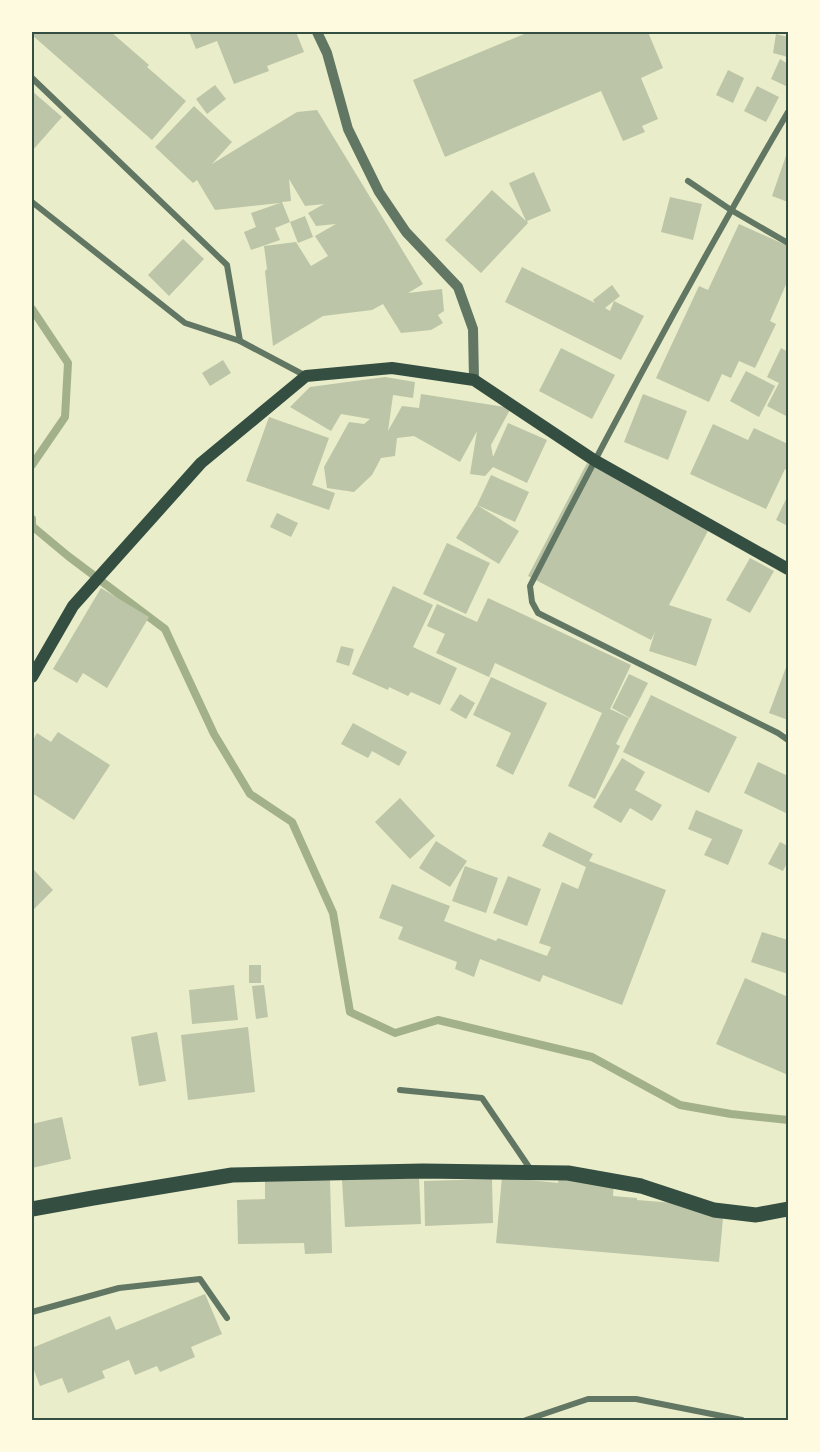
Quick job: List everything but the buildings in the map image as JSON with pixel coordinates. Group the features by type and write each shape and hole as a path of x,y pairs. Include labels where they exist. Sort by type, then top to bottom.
{"main road":[{"path":"33,669 73,606 201,464 306,376 392,368 474,380 594,459 789,569"},
{"path":"32,1209 232,1175 423,1171 568,1173 641,1186 714,1210 756,1215 789,1209"}],"street":[{"path":"317,32 327,53 348,129 379,192 406,232 458,287 473,329 474,380"},
{"path":"32,78 227,265 240,341"},
{"path":"789,112 731,210 594,459 530,586 532,602 538,613 778,733 789,741"},
{"path":"688,181 731,210 789,243"},
{"path":"32,202 185,323 240,341 306,376"},
{"path":"400,1090 482,1098 533,1173"},
{"path":"32,1312 119,1288 200,1279 227,1318"},
{"path":"526,1420 588,1399 636,1399 741,1420"}],"waterway":[{"path":"32,309 68,363 65,417 32,465"},
{"path":"32,519 32,526 68,556 165,629 214,734 250,794 292,822 333,913 350,1012 395,1033 438,1020 592,1057 680,1105 731,1114 788,1120"}]}
